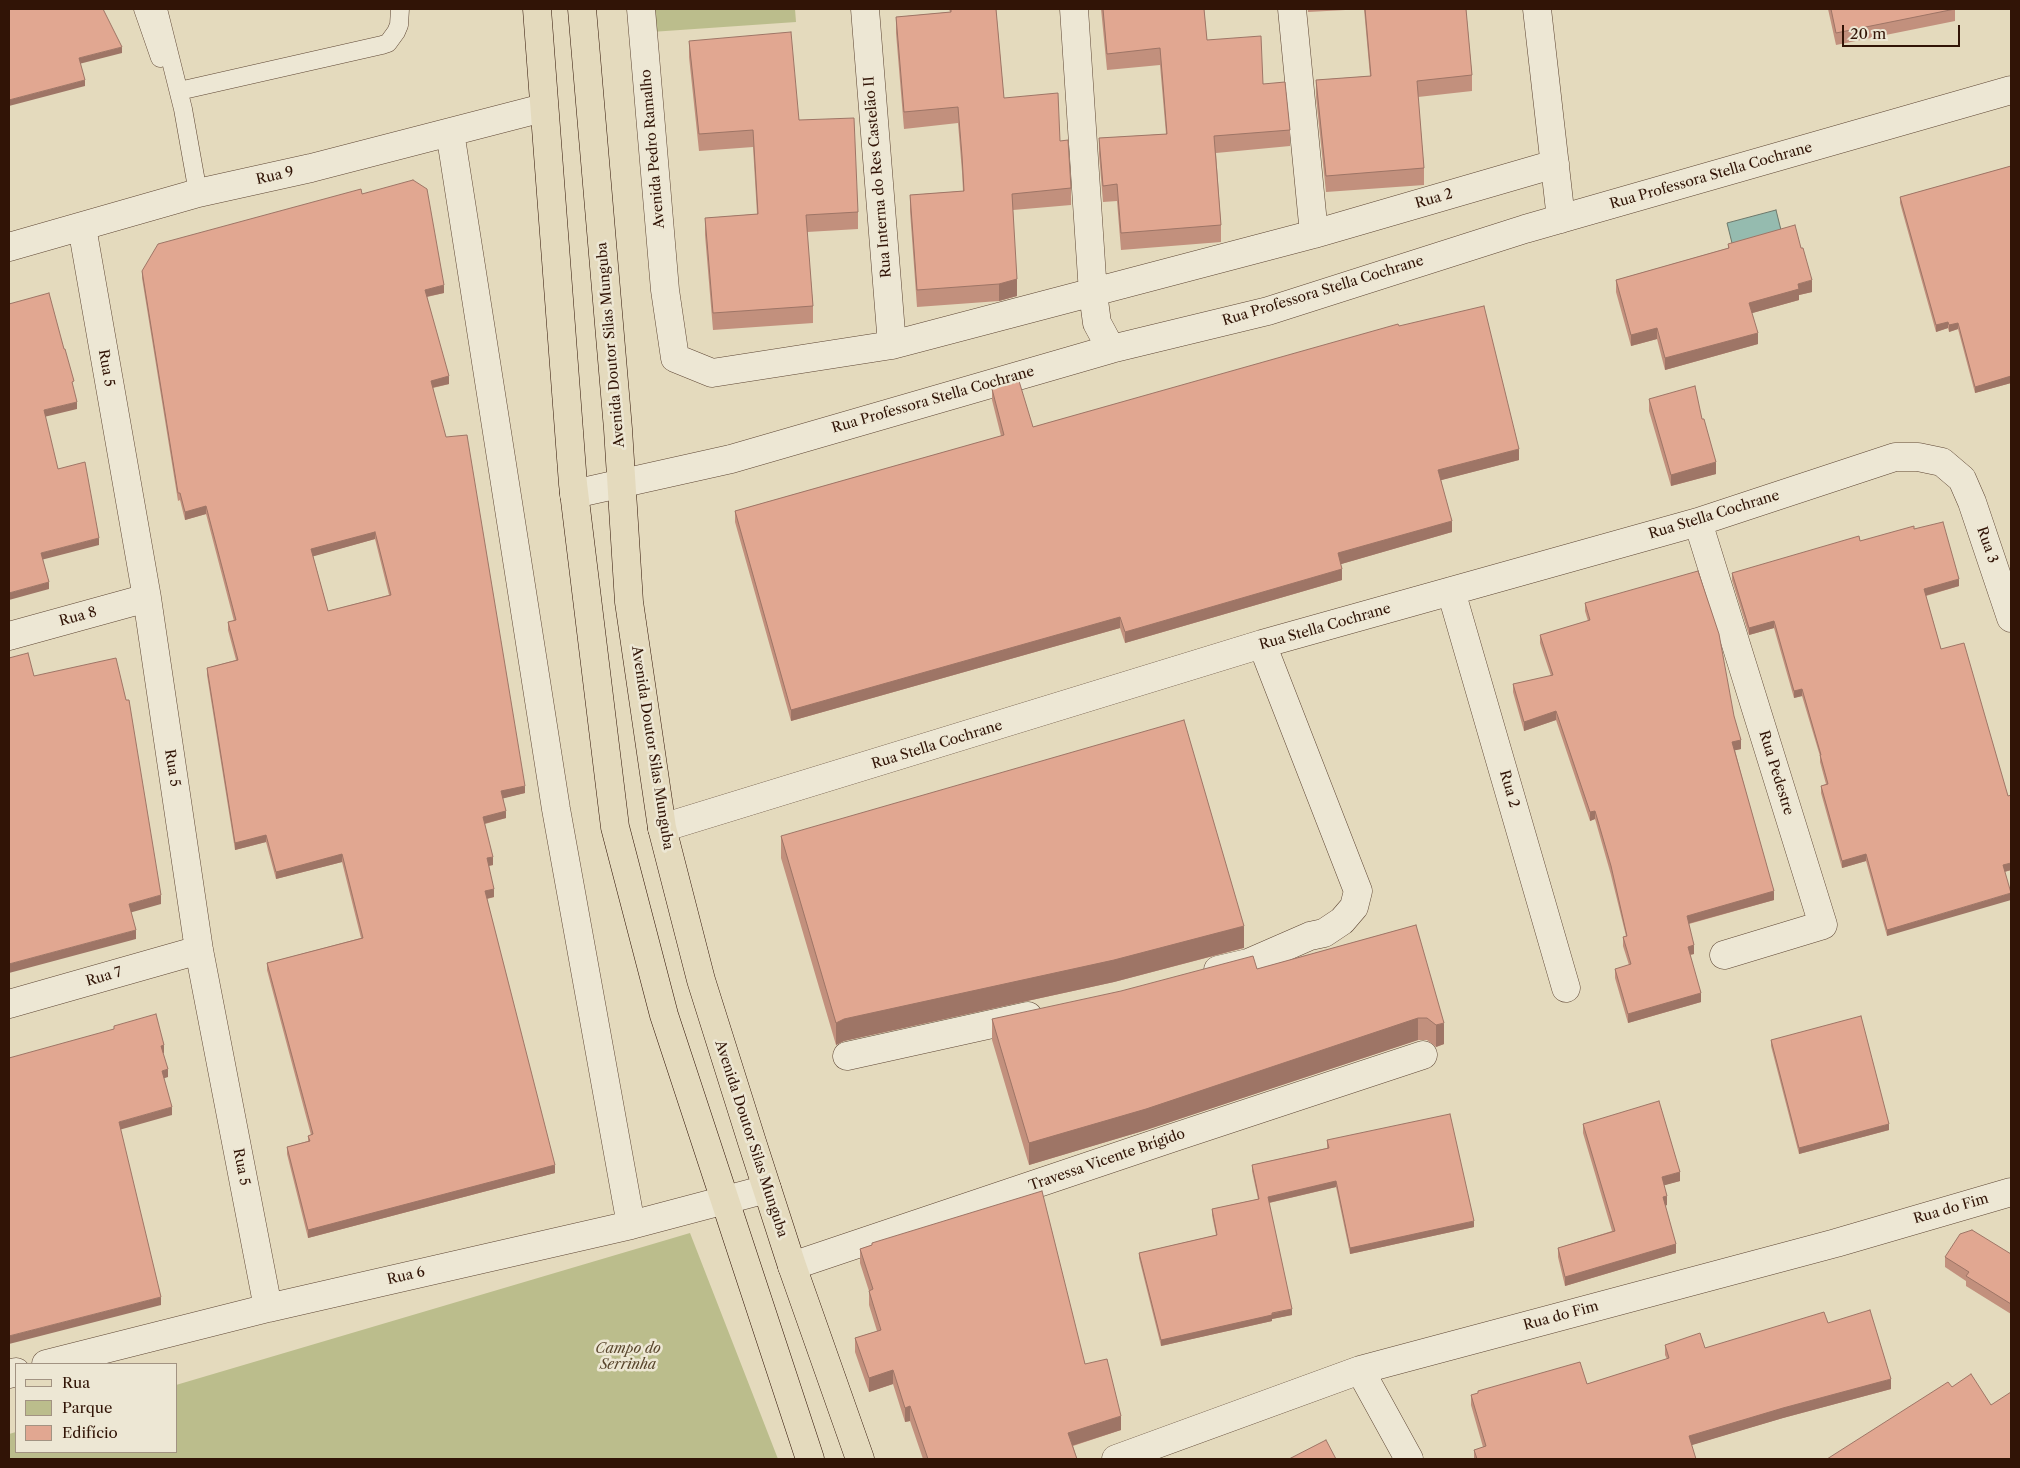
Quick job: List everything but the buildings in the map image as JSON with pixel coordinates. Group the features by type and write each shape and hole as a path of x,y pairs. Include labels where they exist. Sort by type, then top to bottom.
{"main road":[{"path":"536,9 574,494 615,827 664,1015 810,1459"},
{"name":"Avenida Doutor Silas Munguba","path":"582,9 622,484 629,602 662,828 701,980 792,1266 860,1459"}],"street":[{"name":"Avenida Pedro Ramalho","path":"641,9 665,290 675,358 712,373 892,345"},
{"name":"Rua Interna do Res Castelão II","path":"865,9 892,345"},
{"path":"1074,9 1093,293 1098,323 1112,349"},
{"path":"892,345 1314,234 1292,9"},
{"path":"1537,9 1561,219"},
{"name":"Rua Professora Stella Cochrane","path":"574,494 731,459 1112,349 1268,311 1561,219 2011,90"},
{"name":"Rua 9","path":"9,248 198,193 311,168 543,108"},
{"path":"450,132 556,809 630,1225"},
{"name":"Rua 2","path":"1314,234 1555,164"},
{"name":"Rua 5","path":"82,227 147,598 199,950 268,1308"},
{"name":"Rua Stella Cochrane","path":"662,828 1262,644 1698,522 1895,457 1918,457 1942,462 1962,479 1972,502"},
{"name":"Rua 3","path":"1972,502 2011,618"},
{"name":"Rua Pedestre","path":"1698,522 1823,925 1724,955"},
{"name":"Rua 2","path":"1451,591 1566,988"},
{"name":"Rua 8","path":"9,636 147,598"},
{"path":"1192,977 1248,963 1310,936 1324,934 1342,921 1354,907 1358,892 1262,644"},
{"name":"Rua 7","path":"9,1004 199,950"},
{"path":"847,1056 1050,1011"},
{"name":"Travessa Vicente Brígido","path":"792,1266 1423,1056"},
{"name":"Rua 6","path":"50,1363 268,1308 630,1225 767,1189"},
{"name":"Rua do Fim","path":"1116,1459 1158,1452 1360,1370 1836,1243 2011,1192"},
{"path":"1360,1370 1409,1459"}],"lane":[{"path":"143,9 172,94 183,109"},
{"path":"158,9 183,109 198,193"},
{"path":"179,91 388,43 399,25 400,9"}],"green space":[{"path":"649,9 795,9 796,22 651,32"},
{"name":"Campo do Serrinha","path":"690,1233 778,1459 9,1459 9,1434 15,1432 15,1453 178,1453 178,1384"}],"water":[{"path":"1776,210 1782,234 1733,247 1727,223"}]}
